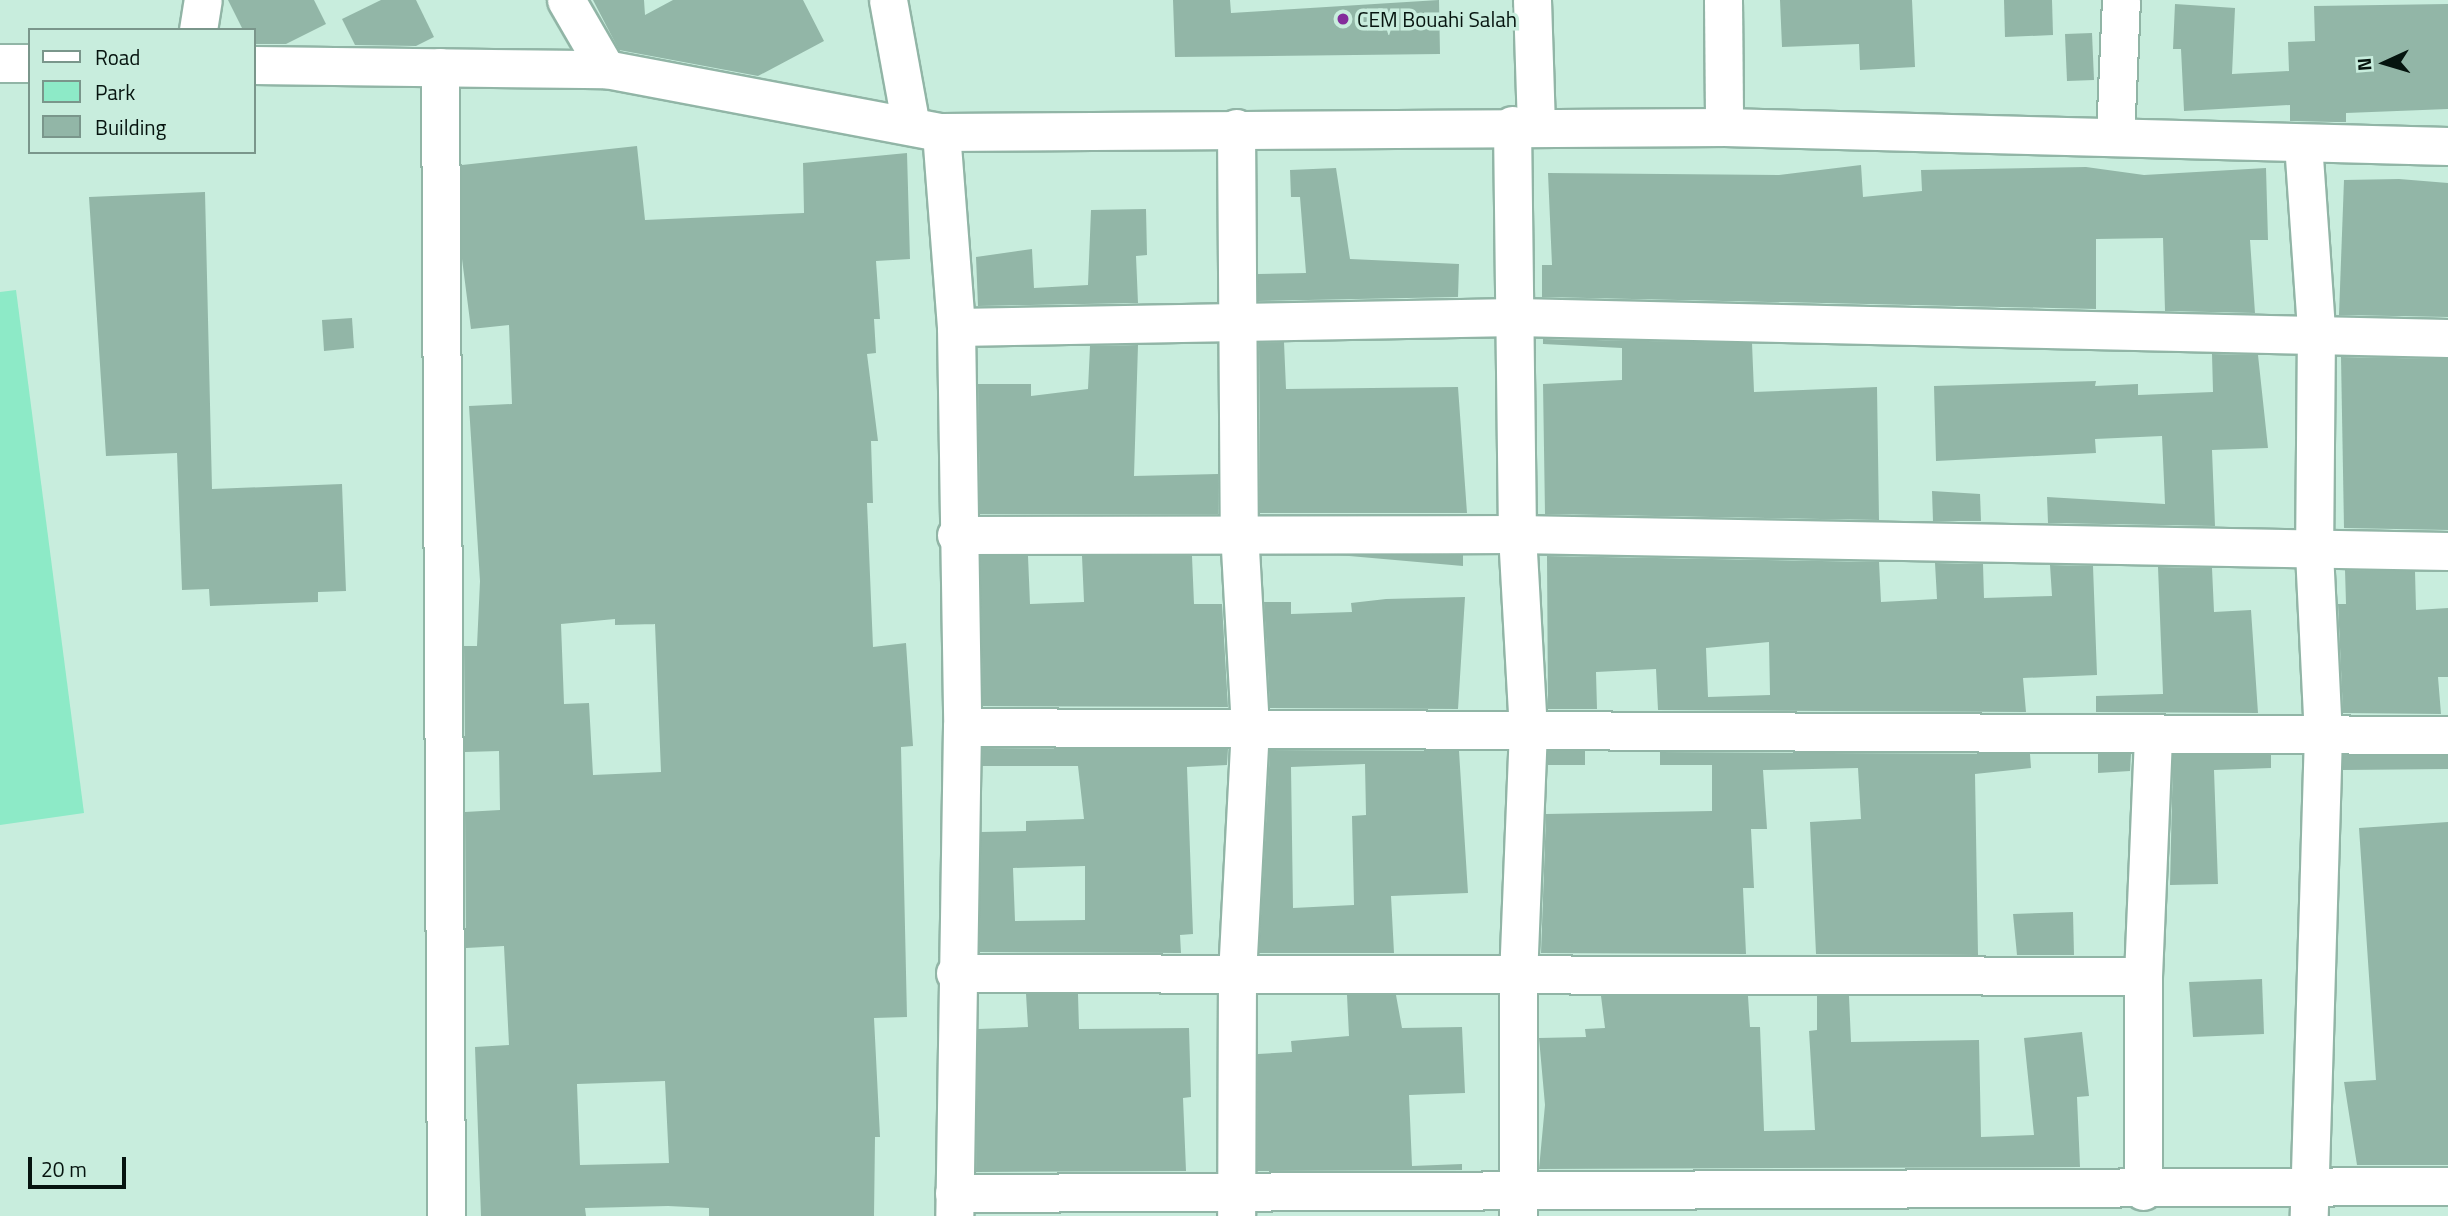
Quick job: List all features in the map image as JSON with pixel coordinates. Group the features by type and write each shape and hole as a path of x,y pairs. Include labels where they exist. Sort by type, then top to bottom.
{"street":[{"path":"198,28 204,0"},
{"path":"566,0 606,69"},
{"path":"888,0 926,129 956,327 956,535 962,727 955,973 954,1204 1518,1204 2143,1191 2309,1202 2448,1186"},
{"path":"1518,1204 1518,976 1528,729 1517,534 1516,317 1532,0"},
{"path":"1723,0 1724,127"},
{"path":"2115,137 2120,0"},
{"path":"0,63 28,63"},
{"path":"256,65 606,69 926,129 1236,128 1442,132 1524,125 1724,127 2448,146"},
{"path":"440,67 446,1216"},
{"path":"1236,128 1240,322 1239,531 1250,727 1237,974 1236,1204"},
{"path":"2303,143 2316,330 2314,552 2323,734 2309,1202"},
{"path":"956,327 1516,317 1918,329 2316,330 2448,338"},
{"path":"956,535 1239,531 1517,534 2314,552 2448,551"},
{"path":"962,727 2448,735"},
{"path":"2143,1191 2143,976 2153,735"},
{"path":"955,973 2143,976"}],"green space":[{"path":"16,290 84,813 0,825 0,292"}],"building":[{"path":"228,0 314,0 326,24 286,44 256,44 256,28 242,28"},
{"path":"381,0 416,0 434,37 416,46 355,45 342,19"},
{"path":"593,0 644,0 645,15 673,0 803,0 824,41 758,76 619,50"},
{"name":"CEM Bouahi Salah","path":"1173,0 1230,0 1231,13 1439,0 1440,54 1175,57"},
{"path":"1780,0 1912,0 1915,67 1860,70 1859,44 1782,47"},
{"path":"2004,0 2052,0 2053,35 2005,37"},
{"path":"2175,4 2235,8 2232,74 2289,71 2288,42 2315,41 2314,6 2448,4 2448,109 2346,113 2346,122 2290,121 2290,105 2184,111 2181,49 2173,49"},
{"path":"2092,33 2094,80 2067,81 2065,34"},
{"path":"637,146 645,220 804,213 803,163 907,153 910,259 876,261 880,319 874,319 876,353 867,354 878,441 871,441 873,503 867,503 873,647 906,643 913,746 901,747 907,1017 874,1018 880,1137 875,1137 874,1216 709,1216 709,1208 668,1206 585,1208 586,1216 481,1216 475,1047 509,1045 504,946 466,948 465,812 500,810 499,751 465,752 464,646 477,646 480,581 469,406 512,404 509,325 471,329 462,259 462,165","holes":["615,619 615,625 655,624 661,772 593,775 589,703 564,704 561,624","665,1081 669,1163 580,1165 577,1084"]},
{"path":"1861,165 1863,197 1922,191 1921,170 2086,167 2144,175 2266,168 2268,240 2250,240 2255,313 2165,311 2163,238 2096,239 2096,309 1542,297 1542,265 1552,265 1548,173 1779,175"},
{"path":"1336,168 1350,259 1459,264 1458,297 1258,301 1258,274 1306,273 1300,197 1291,197 1290,170"},
{"path":"2399,179 2448,183 2448,317 2339,315 2344,180"},
{"path":"205,192 212,489 342,484 346,591 318,592 318,602 210,606 209,589 182,590 177,453 106,456 89,197"},
{"path":"1146,209 1147,255 1136,256 1138,303 978,306 976,257 1032,249 1034,288 1088,285 1091,210"},
{"path":"352,318 354,348 324,351 322,320"},
{"path":"1543,339 1752,343 1754,392 1877,387 1879,520 1545,514 1543,384 1622,380 1622,348 1543,344"},
{"path":"1284,342 1286,389 1458,387 1467,513 1260,513 1259,343"},
{"path":"1138,345 1134,476 1218,474 1218,514 980,514 978,384 1031,384 1031,396 1088,389 1090,346"},
{"path":"2212,354 2258,355 2268,448 2212,450 2215,526 2048,523 2047,497 2165,504 2162,436 2095,439 2096,453 1936,461 1934,386 2096,381 2095,386 2138,384 2138,395 2213,392"},
{"path":"2341,357 2448,359 2448,530 2344,528"},
{"path":"1932,491 1980,494 1981,521 1933,521"},
{"path":"1338,555 1463,555 1463,566"},
{"path":"980,556 1028,556 1030,604 1084,602 1082,556 1192,556 1194,604 1222,604 1228,707 983,706"},
{"path":"1547,556 1879,562 1881,602 1937,599 1935,563 1983,564 1984,598 2052,596 2050,565 2093,566 2097,675 2023,678 2026,712 1658,710 1656,669 1596,672 1597,709 1548,709","holes":["1769,642 1770,695 1708,697 1706,648"]},
{"path":"2158,567 2212,568 2214,612 2251,610 2258,713 2096,712 2096,696 2163,694"},
{"path":"2345,570 2415,571 2416,610 2448,608 2448,677 2438,677 2441,714 2343,713 2338,604 2346,604"},
{"path":"1465,597 1458,709 1270,708 1264,602 1291,602 1291,614 1352,612 1351,603 1386,599"},
{"path":"983,748 1228,749 1227,765 1187,767 1193,934 1180,935 1181,953 979,952 981,832 1026,831 1026,821 1084,819 1078,766 982,766","holes":["1085,866 1085,920 1015,921 1013,868"]},
{"path":"1270,750 1459,751 1468,893 1391,896 1394,953 1259,953","holes":["1365,764 1366,815 1352,816 1354,905 1293,908 1291,767"]},
{"path":"1548,751 1585,751 1585,765 1548,765"},
{"path":"1660,752 2030,754 2031,768 1975,774 1978,955 1816,954 1810,822 1861,819 1858,768 1763,770 1767,829 1751,829 1754,888 1743,888 1746,954 1541,953 1546,814 1712,811 1712,765 1660,765"},
{"path":"2098,754 2131,754 2130,771 2098,773"},
{"path":"2173,755 2271,755 2271,768 2214,770 2218,884 2170,885"},
{"path":"2343,755 2448,756 2448,769 2343,770"},
{"path":"2448,822 2448,1165 2357,1165 2344,1082 2376,1080 2359,828"},
{"path":"2073,912 2074,955 2017,955 2013,914"},
{"path":"2262,979 2264,1034 2193,1037 2189,982"},
{"path":"1026,994 1078,994 1079,1029 1189,1028 1191,1097 1183,1098 1186,1171 976,1172 978,1029 1028,1027"},
{"path":"1347,995 1396,995 1402,1028 1462,1027 1465,1093 1409,1095 1412,1166 1462,1164 1462,1170 1257,1171 1258,1054 1292,1052 1291,1041 1349,1036"},
{"path":"1601,996 1748,996 1750,1027 1760,1027 1764,1131 1815,1130 1809,1031 1817,1030 1817,996 1849,996 1851,1042 1979,1040 1981,1137 2034,1135 2024,1038 2082,1032 2089,1096 2077,1097 2080,1167 1539,1169 1545,1105 1539,1038 1586,1037 1585,1029 1605,1028"}],"place":[{"name":"CEM Bouahi Salah","path":"1343,19"}]}
